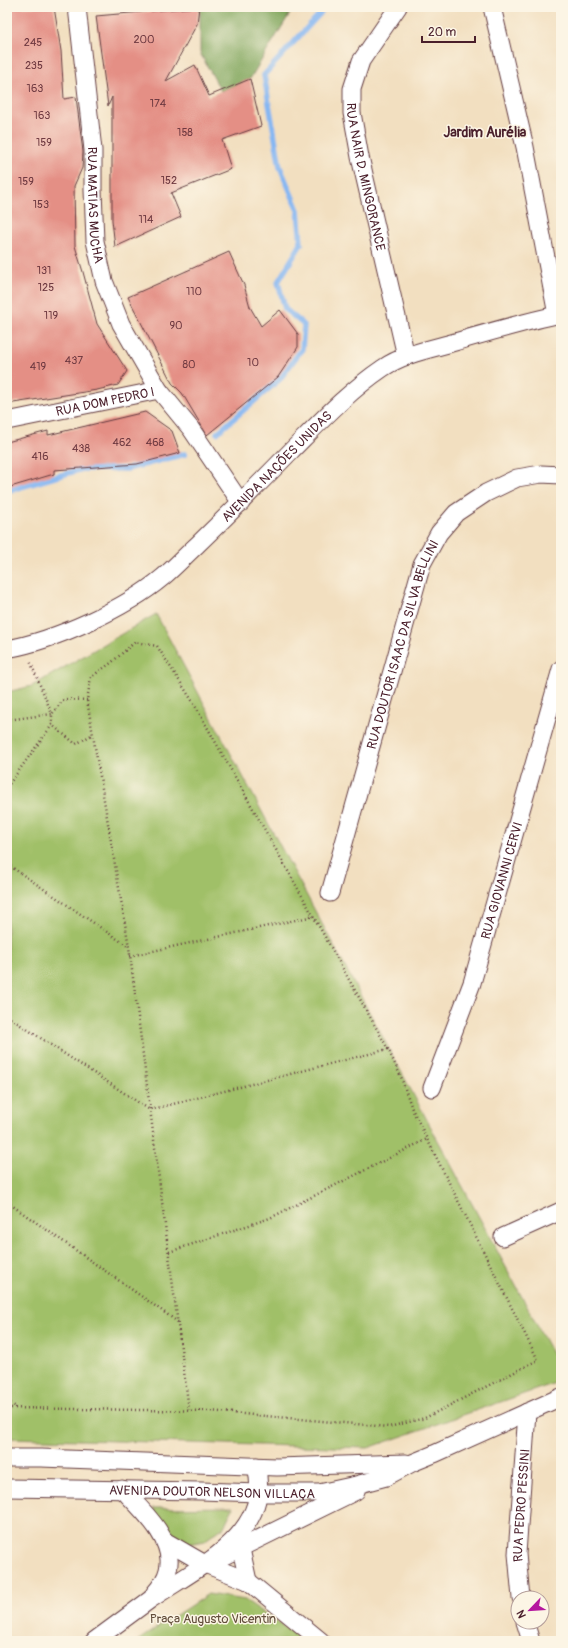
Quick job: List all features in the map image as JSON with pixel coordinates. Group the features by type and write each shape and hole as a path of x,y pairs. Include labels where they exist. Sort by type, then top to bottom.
{"street":[{"name":"RUA MATIAS MUCHA","path":"77,7 93,150 95,241 104,281 122,324 159,390"},
{"name":"RUA NAIR D. MINGORANCE","path":"398,7 362,61 352,89 352,113 360,157 406,356"},
{"path":"492,7 525,147 559,314"},
{"name":"AVENIDA NAÇÕES UNIDAS","path":"13,647 67,630 102,615 131,599 162,578 241,504 317,424 383,368 406,356 491,331 559,314"},
{"name":"RUA DOM PEDRO I","path":"7,421 159,390 191,429 241,504"},
{"name":"RUA DOUTOR ISAAC DA SILVA BELLINI","path":"330,893 422,564 439,533 456,513 486,493 517,478 541,474 561,475"},
{"name":"RUA GIOVANNI CERVI","path":"432,1088 472,983 561,669"},
{"path":"503,1237 561,1211"},
{"name":"AVENIDA DOUTOR NELSON VILLAÇA","path":"7,1488 319,1493 386,1477 412,1463 561,1397"},
{"name":"RUA PEDRO PESSINI","path":"519,1590 517,1554 527,1412"},
{"name":"AVENIDA DOUTOR NELSON VILLAÇA","path":"7,1458 290,1467 412,1463"},
{"path":"94,1641 151,1599 205,1564 228,1546 239,1535 253,1514 260,1484 256,1466"},
{"path":"272,1533 319,1493 305,1478 290,1467"},
{"path":"205,1564 241,1549 386,1477"},
{"path":"122,1489 158,1530 165,1541 168,1552 168,1569 160,1587 151,1599"},
{"path":"165,1541 205,1564 248,1581 321,1641"},
{"path":"241,1549 248,1581"},
{"path":"528,1630 531,1641"}],"path":[{"path":"7,1408 210,1411 389,1427 425,1418 538,1360 412,1109 401,1077 388,1049 314,916 193,702 157,646 135,642 91,677 87,700 130,956 189,1410"},
{"path":"7,787 52,725 52,714 13,647"},
{"path":"7,720 52,714 64,699 87,700"},
{"path":"52,725 76,744 93,734"},
{"path":"7,864 128,947"},
{"path":"130,956 314,916"},
{"path":"7,1016 150,1110 388,1049"},
{"path":"168,1252 270,1218 427,1139"},
{"path":"7,1202 178,1322"},
{"path":"7,1401 16,1407"}],"green space":[{"path":"200,7 294,7 250,79 221,91 200,53"},
{"path":"156,614 561,1370 561,1381 368,1448 7,1438 7,692 32,686"},
{"path":"233,1507 224,1527 204,1541 188,1544 173,1539 160,1524 153,1508"},
{"name":"Praça Augusto Vicentin","path":"208,1594 245,1600 306,1641 137,1641"}],"building":[{"path":"7,7 54,7 61,51 64,99 76,97 83,152 82,168 74,186 75,246 97,324 127,371 118,385 97,390 7,404"},
{"path":"199,7 197,24 166,81 195,65 209,96 250,79 261,126 222,140 231,169 171,193 181,217 115,247 112,220 112,97 108,106 96,16"},
{"path":"229,252 244,285 250,307 261,326 280,310 298,334 298,347 278,377 207,435 182,393 172,383 128,297"},
{"path":"145,412 172,431 180,453 137,464 54,470 54,474 7,488 7,442 48,431 48,435"}],"waterway":[{"path":"217,433 279,380 302,349 304,325 285,309 278,282 301,244 298,210 280,167 264,75 326,7"},
{"path":"7,491 82,469 127,469 185,454"}],"district":[{"name":"Jardim Aurélia","path":"485,132"}]}
